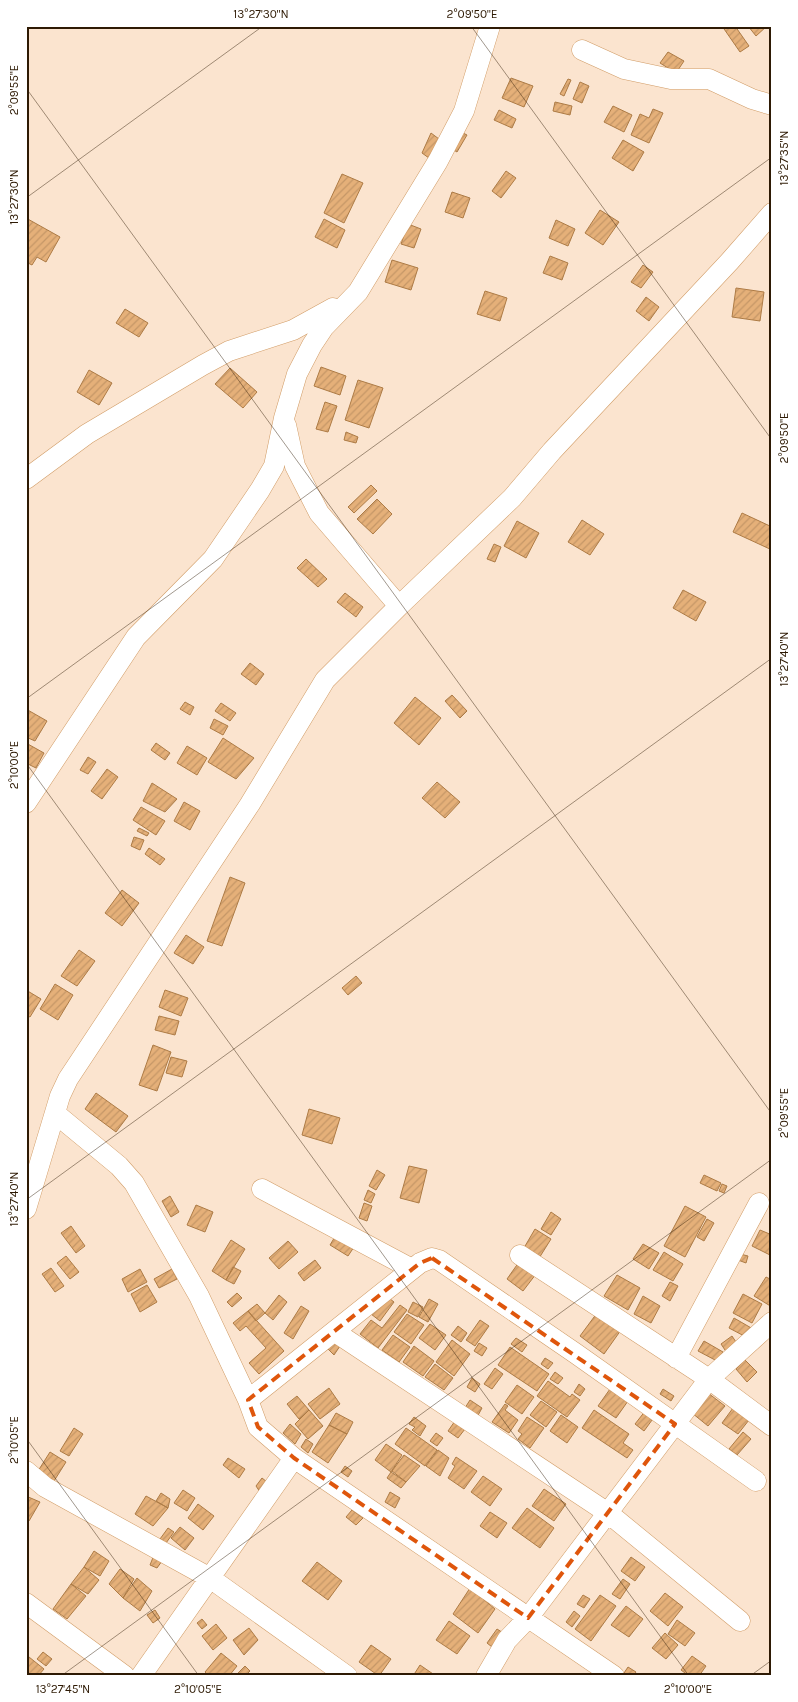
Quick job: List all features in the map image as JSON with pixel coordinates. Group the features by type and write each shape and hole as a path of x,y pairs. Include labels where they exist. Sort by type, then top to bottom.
{"street":[{"path":"26,804 136,637 176,598 228,540 274,466 284,418 297,374 324,327 358,292 438,161 464,111 490,26"},
{"path":"582,50 624,69 671,79 709,79 752,99 772,105"},
{"path":"26,1209 68,1079 250,804 325,680 512,498 552,451 730,261 772,213"},
{"path":"26,479 87,434 202,365 230,351 293,330 358,292"},
{"path":"284,418 295,466 319,513 399,606"},
{"path":"56,1114 118,1166 134,1183 198,1296 248,1400 258,1427 294,1458 614,1676"},
{"path":"262,1189 412,1269"},
{"path":"676,1358 759,1203"},
{"path":"520,1255 709,1380 772,1426"},
{"path":"248,1400 412,1269 426,1259 439,1260 756,1481"},
{"path":"486,1676 507,1640 528,1618 709,1380 772,1322"},
{"path":"335,1332 608,1513 740,1621"},
{"path":"141,1676 294,1458"},
{"path":"26,1471 45,1487 210,1578 347,1676"},
{"path":"26,1603 125,1676"}],"highlighted area":[{"path":"432,1258 675,1424 528,1618 294,1458 258,1427 248,1400 420,1263"}],"building":[{"path":"722,26 735,26 749,46 740,52"},
{"path":"748,26 767,26 756,36"},
{"path":"668,52 684,61 676,73 660,63"},
{"path":"511,78 533,86 524,107 502,98"},
{"path":"568,79 571,80 564,96 560,94"},
{"path":"580,82 589,86 582,103 573,99"},
{"path":"555,102 572,106 570,115 553,111"},
{"path":"613,106 632,115 624,132 604,122"},
{"path":"653,109 663,113 649,143 631,135 640,114 649,118"},
{"path":"499,110 516,119 512,128 494,120"},
{"path":"459,131 467,135 457,152 449,147"},
{"path":"431,133 443,142 433,161 422,153"},
{"path":"623,140 644,152 633,171 612,158"},
{"path":"506,171 516,178 501,198 492,191"},
{"path":"342,174 363,183 344,223 324,213"},
{"path":"452,192 470,198 463,218 445,212"},
{"path":"600,210 619,222 603,245 585,233"},
{"path":"26,218 60,237 46,262 37,257 32,265 26,262"},
{"path":"324,219 345,230 337,248 315,237"},
{"path":"556,220 575,229 568,246 549,238"},
{"path":"408,224 421,229 414,248 401,244"},
{"path":"550,256 568,263 562,280 543,273"},
{"path":"392,260 418,268 411,290 385,282"},
{"path":"643,265 653,272 641,288 631,282"},
{"path":"736,288 764,292 760,321 732,317"},
{"path":"485,291 507,298 500,321 477,314"},
{"path":"646,297 659,307 649,321 636,311"},
{"path":"125,309 148,323 139,337 116,323"},
{"path":"321,367 346,376 340,395 314,386"},
{"path":"230,368 257,392 243,408 215,384"},
{"path":"89,370 112,383 99,405 77,392"},
{"path":"358,380 383,388 369,428 345,420"},
{"path":"325,402 337,406 328,432 316,429"},
{"path":"346,432 358,437 356,443 344,440"},
{"path":"371,485 377,491 354,513 348,507"},
{"path":"377,499 392,514 373,534 357,519"},
{"path":"742,513 772,527 772,550 733,532"},
{"path":"582,520 604,534 590,555 568,542"},
{"path":"517,521 539,533 526,558 504,546"},
{"path":"494,544 501,547 495,562 487,559"},
{"path":"306,559 327,579 318,587 297,568"},
{"path":"683,590 706,602 696,621 673,608"},
{"path":"345,593 363,607 356,617 337,602"},
{"path":"250,663 264,674 256,685 241,674"},
{"path":"452,695 467,711 460,718 445,701"},
{"path":"415,697 441,718 419,745 394,723"},
{"path":"185,702 194,707 190,715 180,709"},
{"path":"221,703 236,713 230,721 215,711"},
{"path":"26,709 47,721 35,741 26,737"},
{"path":"214,719 228,726 223,735 210,728"},
{"path":"223,738 254,758 236,779 208,762"},
{"path":"26,743 44,753 36,768 26,763"},
{"path":"156,743 170,753 165,760 151,750"},
{"path":"187,746 207,758 197,775 177,763"},
{"path":"88,757 96,762 88,774 80,770"},
{"path":"107,769 118,777 102,799 91,791"},
{"path":"437,782 460,802 445,818 422,798"},
{"path":"152,783 177,799 165,812 143,801"},
{"path":"184,802 200,811 190,830 174,821"},
{"path":"141,807 165,821 156,835 133,820"},
{"path":"139,828 149,833 147,836 137,831"},
{"path":"134,837 144,840 140,850 131,846"},
{"path":"149,848 165,859 160,865 145,854"},
{"path":"230,877 245,883 222,946 207,941"},
{"path":"122,890 139,903 122,926 105,913"},
{"path":"186,935 204,947 193,964 174,953"},
{"path":"79,950 95,961 77,986 61,976"},
{"path":"356,976 362,983 348,995 342,988"},
{"path":"55,984 73,995 58,1020 40,1009"},
{"path":"26,990 41,999 30,1017 26,1015"},
{"path":"165,990 188,998 181,1016 159,1007"},
{"path":"159,1016 179,1021 175,1035 155,1030"},
{"path":"153,1045 171,1052 157,1091 139,1085"},
{"path":"171,1057 187,1061 182,1077 166,1073"},
{"path":"96,1093 128,1116 116,1132 85,1109"},
{"path":"309,1109 340,1118 332,1144 302,1135"},
{"path":"409,1166 427,1170 419,1203 400,1198"},
{"path":"377,1170 385,1175 376,1190 369,1186"},
{"path":"704,1175 721,1183 717,1191 700,1183"},
{"path":"722,1184 727,1186 724,1193 719,1191"},
{"path":"368,1190 375,1194 371,1203 364,1200"},
{"path":"170,1196 179,1212 171,1217 162,1201"},
{"path":"364,1203 372,1206 367,1221 359,1218"},
{"path":"196,1205 213,1212 205,1232 187,1225"},
{"path":"685,1206 706,1217 685,1257 664,1246"},
{"path":"551,1212 561,1219 551,1235 541,1229"},
{"path":"707,1219 714,1223 704,1241 697,1237"},
{"path":"71,1226 85,1246 76,1253 61,1233"},
{"path":"535,1229 551,1239 536,1263 521,1253"},
{"path":"760,1230 772,1235 772,1256 752,1246"},
{"path":"336,1235 354,1247 348,1256 330,1245"},
{"path":"231,1240 245,1249 226,1280 212,1271"},
{"path":"288,1241 298,1252 279,1269 269,1258"},
{"path":"643,1244 659,1253 649,1269 633,1259"},
{"path":"664,1252 683,1264 673,1281 653,1270"},
{"path":"740,1254 748,1256 746,1263 738,1260"},
{"path":"66,1256 79,1272 70,1279 57,1263"},
{"path":"315,1260 321,1268 304,1281 298,1273"},
{"path":"519,1262 536,1274 523,1291 507,1279"},
{"path":"233,1267 241,1271 234,1284 226,1280"},
{"path":"51,1268 64,1286 55,1292 42,1274"},
{"path":"140,1269 147,1282 128,1292 122,1279"},
{"path":"172,1269 177,1279 159,1288 154,1279"},
{"path":"617,1275 640,1288 628,1310 604,1296"},
{"path":"766,1277 772,1280 772,1307 754,1296"},
{"path":"670,1282 678,1286 670,1301 662,1296"},
{"path":"147,1285 157,1302 140,1312 131,1294"},
{"path":"237,1293 242,1298 232,1307 227,1302"},
{"path":"743,1294 762,1304 752,1323 733,1313"},
{"path":"279,1295 287,1302 273,1320 265,1313"},
{"path":"385,1295 394,1302 380,1321 371,1314"},
{"path":"643,1296 660,1306 651,1323 634,1314"},
{"path":"429,1299 438,1304 428,1322 419,1317"},
{"path":"413,1302 423,1307 418,1317 408,1312"},
{"path":"257,1304 265,1313 256,1321 248,1311"},
{"path":"400,1305 407,1310 378,1348 360,1334 371,1320 382,1328"},
{"path":"301,1306 309,1311 293,1339 284,1333"},
{"path":"248,1311 284,1351 259,1374 249,1363 266,1348 246,1326 240,1331 233,1323"},
{"path":"597,1313 621,1330 604,1354 580,1336"},
{"path":"407,1314 424,1325 411,1344 394,1332"},
{"path":"734,1318 753,1329 748,1338 729,1328"},
{"path":"480,1320 489,1326 475,1346 466,1340"},
{"path":"430,1324 446,1335 435,1350 419,1338"},
{"path":"458,1326 467,1333 461,1342 451,1335"},
{"path":"393,1335 410,1347 399,1362 382,1350"},
{"path":"732,1336 738,1345 727,1353 721,1344"},
{"path":"516,1338 527,1345 522,1352 511,1344"},
{"path":"333,1340 340,1346 334,1355 326,1347"},
{"path":"452,1340 470,1354 454,1376 436,1362"},
{"path":"704,1341 723,1352 717,1361 698,1351"},
{"path":"479,1343 487,1348 482,1356 474,1351"},
{"path":"414,1346 434,1361 423,1376 403,1362"},
{"path":"510,1347 549,1374 537,1391 498,1365"},
{"path":"545,1358 553,1363 548,1369 541,1364"},
{"path":"745,1360 757,1372 747,1382 736,1369"},
{"path":"435,1364 453,1378 444,1390 425,1377"},
{"path":"495,1368 503,1374 492,1389 484,1384"},
{"path":"555,1372 563,1378 558,1384 550,1379"},
{"path":"472,1378 480,1384 475,1392 467,1387"},
{"path":"548,1381 570,1397 572,1394 580,1400 567,1417 537,1396"},
{"path":"579,1384 585,1389 580,1396 574,1392"},
{"path":"517,1385 534,1397 522,1414 505,1402"},
{"path":"329,1388 340,1404 320,1419 308,1404"},
{"path":"610,1389 628,1401 616,1418 598,1406"},
{"path":"663,1389 674,1396 671,1401 660,1394"},
{"path":"708,1393 725,1406 708,1426 692,1413"},
{"path":"297,1396 309,1410 299,1419 287,1404"},
{"path":"470,1400 482,1408 476,1419 463,1411"},
{"path":"541,1401 557,1412 546,1427 530,1415"},
{"path":"505,1404 508,1406 505,1410 518,1420 509,1433 492,1422"},
{"path":"733,1408 749,1420 738,1434 722,1423"},
{"path":"309,1410 323,1426 308,1439 295,1424"},
{"path":"594,1410 629,1434 623,1443 633,1450 627,1458 582,1428"},
{"path":"646,1410 655,1416 644,1431 635,1424"},
{"path":"336,1413 353,1422 347,1434 329,1425"},
{"path":"561,1415 578,1427 567,1443 550,1431"},
{"path":"414,1417 426,1426 420,1436 412,1430 415,1427 409,1424"},
{"path":"527,1417 544,1428 530,1448 518,1439 522,1434 518,1431"},
{"path":"455,1421 465,1429 458,1438 448,1431"},
{"path":"290,1424 301,1434 295,1444 283,1433"},
{"path":"329,1425 347,1434 328,1463 312,1452"},
{"path":"74,1428 83,1434 69,1456 60,1451"},
{"path":"406,1428 437,1450 425,1466 395,1444"},
{"path":"743,1432 751,1439 737,1455 729,1449"},
{"path":"436,1433 443,1438 437,1446 430,1441"},
{"path":"306,1439 313,1444 308,1453 301,1447"},
{"path":"386,1444 402,1455 391,1472 375,1460"},
{"path":"438,1450 449,1458 440,1476 426,1466"},
{"path":"50,1452 66,1462 54,1481 38,1471"},
{"path":"404,1455 420,1466 406,1482 392,1471"},
{"path":"456,1457 477,1471 464,1489 448,1478 455,1466 452,1464"},
{"path":"228,1458 245,1469 239,1478 223,1465"},
{"path":"345,1466 352,1471 348,1477 341,1472"},
{"path":"391,1472 406,1482 401,1488 387,1478"},
{"path":"483,1476 502,1489 490,1506 471,1492"},
{"path":"262,1478 267,1482 260,1492 256,1486"},
{"path":"544,1489 566,1504 554,1521 532,1506"},
{"path":"183,1490 195,1498 187,1511 174,1503"},
{"path":"390,1492 400,1498 395,1508 385,1502"},
{"path":"161,1493 170,1499 168,1508 156,1501"},
{"path":"26,1496 40,1502 29,1521 26,1519"},
{"path":"146,1496 168,1508 153,1526 135,1514"},
{"path":"198,1504 214,1516 203,1530 188,1518"},
{"path":"527,1508 554,1528 540,1548 512,1528"},
{"path":"352,1510 363,1518 356,1525 346,1517"},
{"path":"490,1512 507,1523 497,1538 480,1526"},
{"path":"180,1527 194,1538 185,1550 171,1538"},
{"path":"168,1528 174,1532 166,1543 160,1539"},
{"path":"94,1551 109,1561 100,1576 84,1567"},
{"path":"154,1555 162,1561 157,1568 150,1565"},
{"path":"631,1557 645,1567 635,1581 621,1571"},
{"path":"317,1562 342,1581 328,1600 302,1581"},
{"path":"84,1567 99,1580 88,1594 71,1584"},
{"path":"120,1569 134,1579 123,1598 109,1584"},
{"path":"137,1578 152,1591 140,1611 123,1598"},
{"path":"623,1579 630,1584 620,1599 612,1594"},
{"path":"71,1584 86,1596 67,1619 53,1609"},
{"path":"470,1588 495,1609 478,1633 453,1614"},
{"path":"665,1593 683,1607 668,1626 650,1611"},
{"path":"583,1595 590,1599 584,1608 577,1604"},
{"path":"600,1595 616,1606 591,1641 575,1629"},
{"path":"626,1606 643,1619 629,1637 611,1625"},
{"path":"155,1610 160,1618 153,1623 147,1615"},
{"path":"574,1611 580,1616 572,1627 566,1622"},
{"path":"202,1619 207,1625 202,1629 197,1623"},
{"path":"677,1620 695,1633 685,1646 668,1634"},
{"path":"449,1621 470,1636 457,1654 436,1640"},
{"path":"216,1624 227,1638 213,1650 202,1636"},
{"path":"249,1628 258,1640 244,1655 233,1640"},
{"path":"497,1629 508,1636 497,1651 487,1643"},
{"path":"665,1633 678,1645 666,1659 652,1648"},
{"path":"371,1645 391,1659 379,1676 359,1662"},
{"path":"43,1652 52,1659 46,1666 37,1659"},
{"path":"221,1653 237,1666 229,1676 209,1676 205,1672"},
{"path":"692,1656 706,1666 699,1676 689,1676 681,1670"},
{"path":"29,1657 44,1669 38,1676 26,1676 26,1661"},
{"path":"420,1665 436,1676 413,1676"},
{"path":"245,1666 250,1671 245,1676 235,1676"},
{"path":"628,1667 636,1672 633,1676 624,1673"}]}
